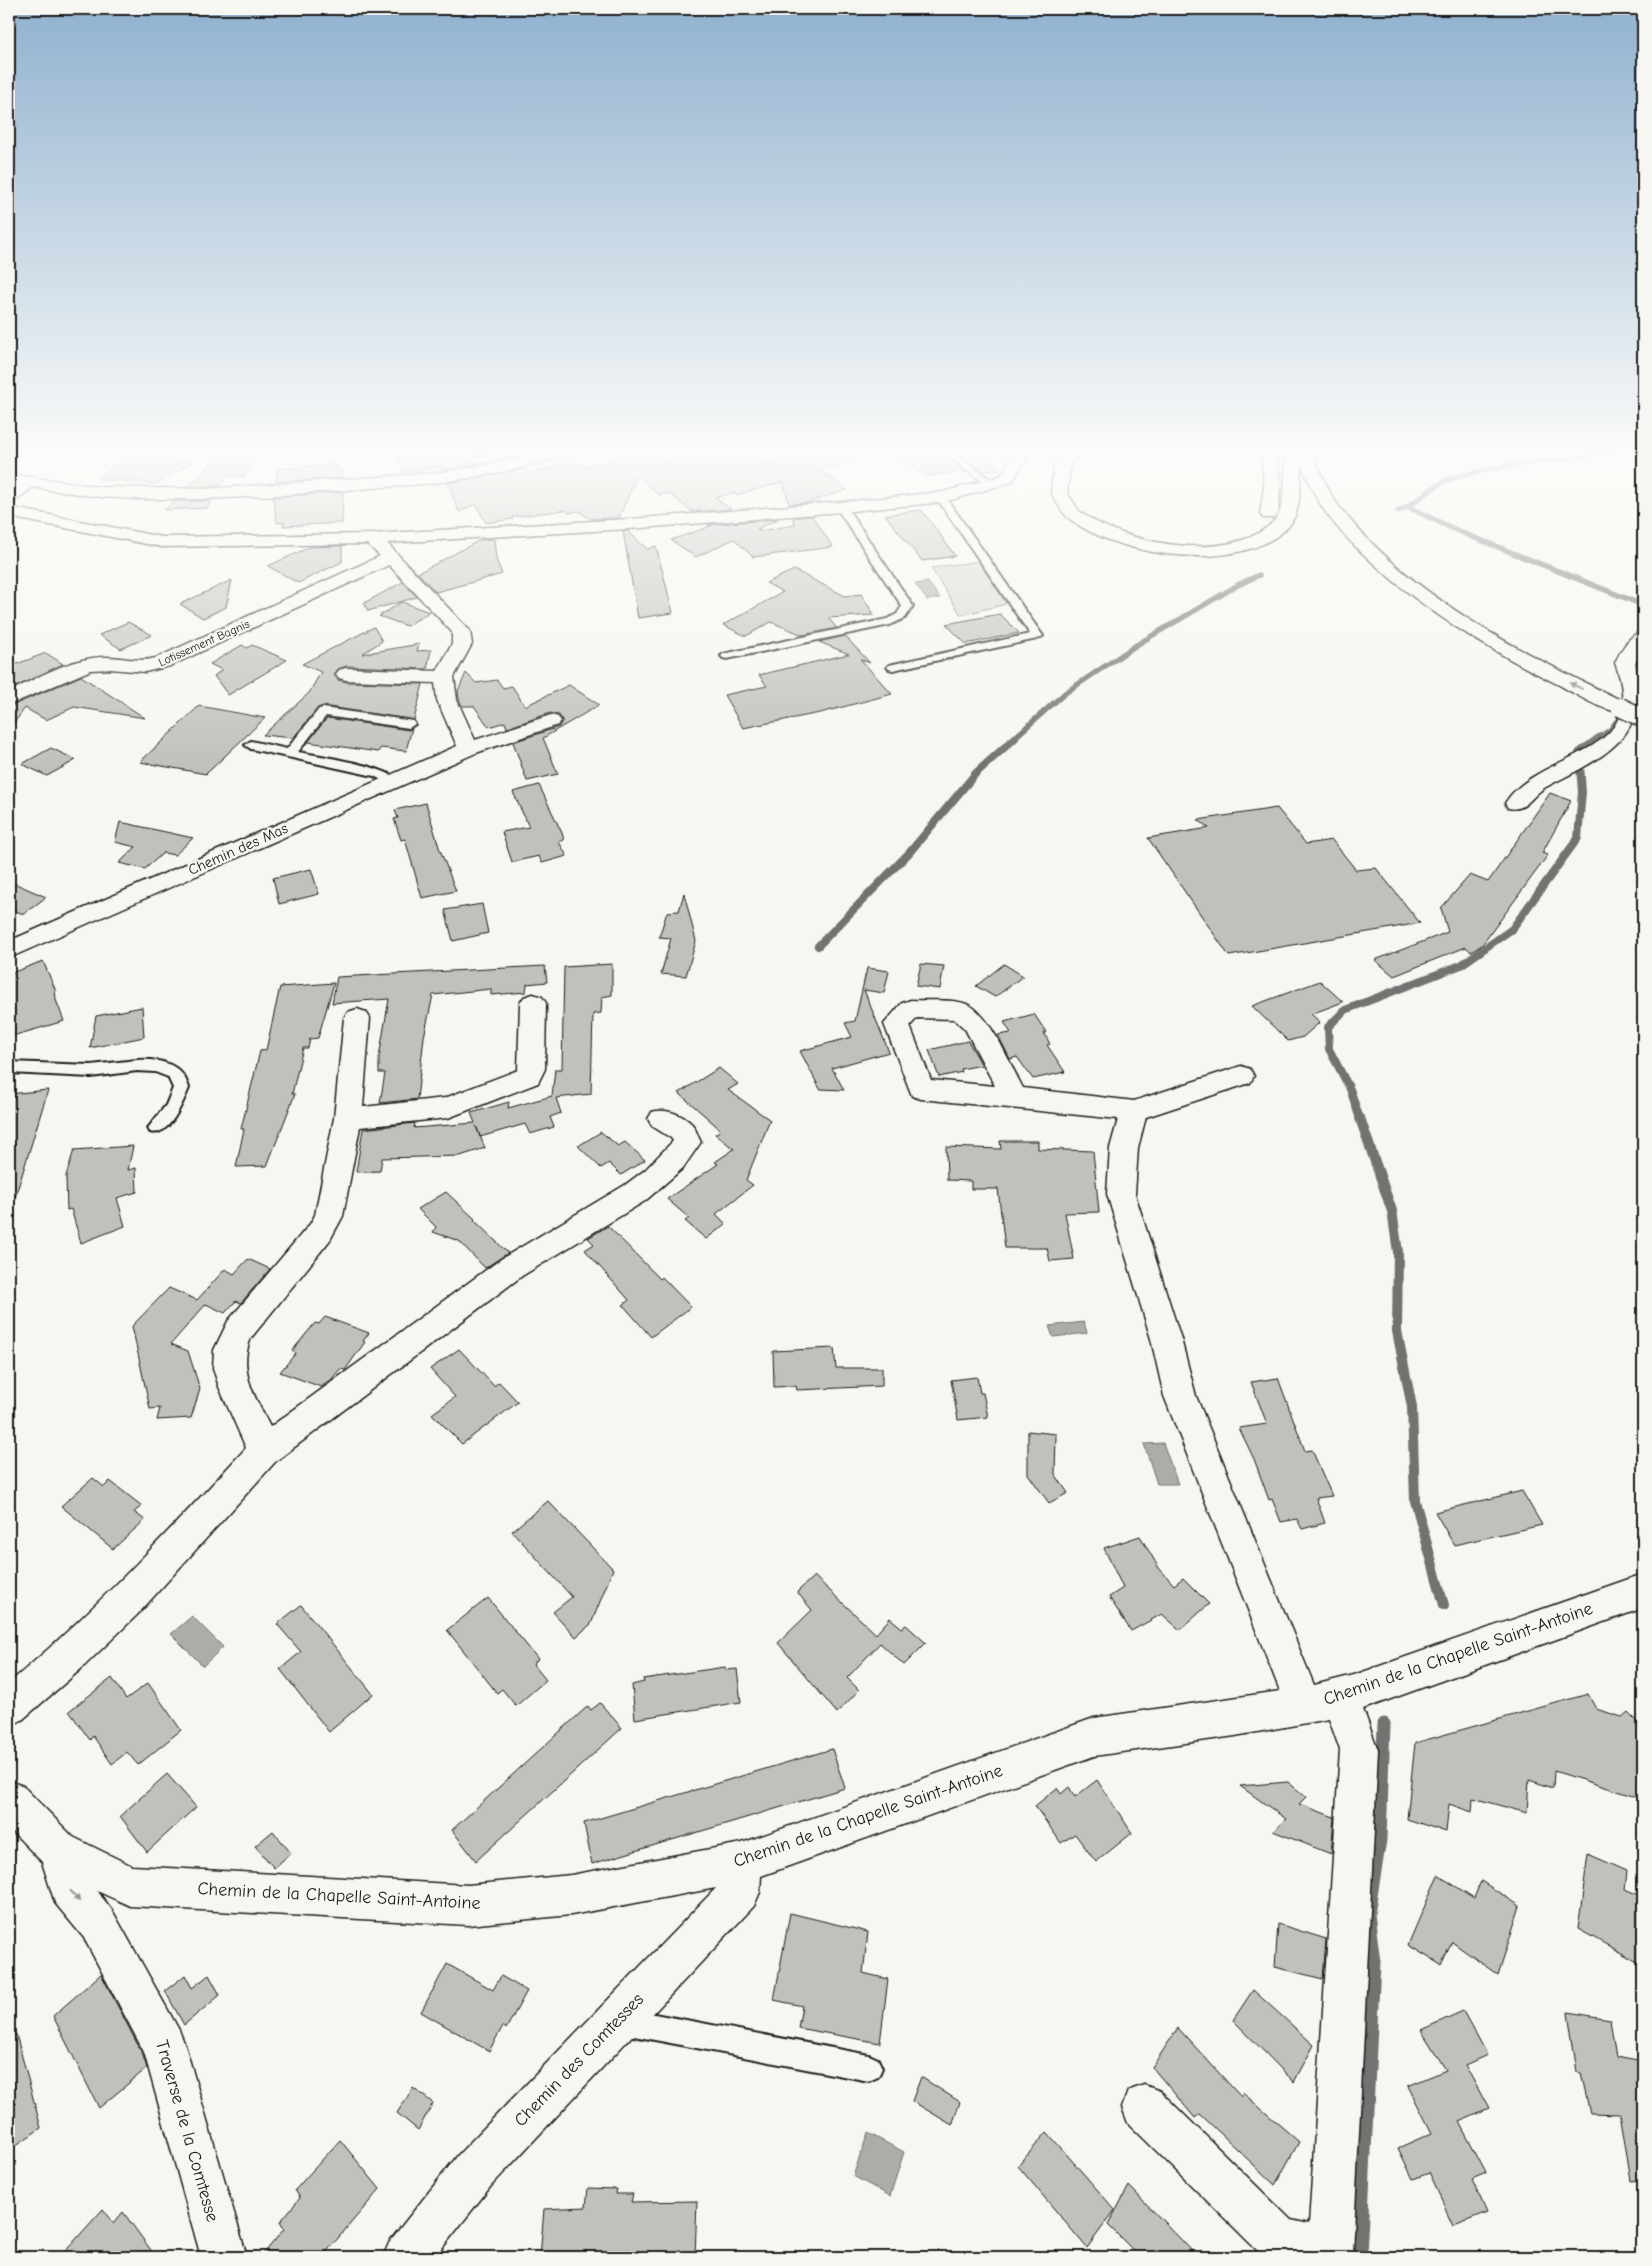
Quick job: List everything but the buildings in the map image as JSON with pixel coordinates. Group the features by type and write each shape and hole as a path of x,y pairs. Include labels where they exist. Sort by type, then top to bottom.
{"main road":[{"path":"389,555 461,631 462,644 444,676 447,700 469,749"},
{"path":"1375,555 1407,584 1488,639 1573,685 1643,718"},
{"name":"Lotissement Bagnis","path":"9,699 77,668 102,663 147,667 163,662 392,557"},
{"path":"1516,803 1522,792 1578,763 1617,739 1632,717 1636,702 1625,663 1631,650 1643,637"},
{"path":"346,674 395,677 444,676"},
{"name":"Chemin des Mas","path":"9,950 393,780 469,749 551,720"},
{"path":"348,1118 448,1108 529,1076 532,1069 533,1003"},
{"path":"1014,1097 975,1023 960,1011 911,1009 897,1024 921,1089 1014,1097 1134,1111 1241,1076"},
{"path":"264,1451 235,1387 229,1368 230,1350 238,1330 320,1232 329,1216 348,1118 358,1018"},
{"path":"1134,1111 1124,1148 1121,1194 1166,1339 1180,1396 1322,1702 1359,1750 1330,2252 1279,2240 1144,2106"},
{"path":"9,1707 103,1625 264,1451 307,1417 524,1260 622,1201 655,1178 680,1153 687,1142 682,1131 662,1119"},
{"name":"Chemin de la Chapelle Saint-Antoine","path":"9,1800 59,1851 130,1886 468,1905 571,1895 742,1863 1094,1737 1322,1702 1642,1594"},
{"name":"Traverse de la Comtesse","path":"59,1851 70,1889 98,1924 164,2045 208,2206 224,2257"},
{"name":"Chemin des Comtesses","path":"406,2257 475,2170 740,1892 742,1863"}],"lane":[{"path":"727,656 890,622 901,616 908,606 873,555"},
{"path":"893,667 1037,636 981,555"},
{"path":"290,754 323,712 408,724"},
{"path":"251,745 378,772 393,780"},
{"path":"9,1068 58,1067 90,1071 138,1066 166,1068 175,1074 181,1088 173,1108 156,1128"},
{"path":"618,2020 870,2068"}],"shaded area":[{"path":"980,561 1006,604 961,615 931,568"},
{"path":"928,582 940,598 927,600 915,584"},
{"path":"1084,1322 1087,1333 1053,1337 1049,1326"},
{"path":"1163,1443 1178,1484 1157,1484 1144,1444"},
{"path":"192,1616 223,1647 203,1666 171,1634"},
{"path":"868,2133 904,2152 890,2196 853,2176"}],"waterway":[{"path":"1517,555 1643,605"},
{"path":"1013,739 1065,693 1138,644 1238,585 1259,575"},
{"path":"1627,643 1643,629"},
{"path":"1597,739 1610,730 1617,721"},
{"path":"818,946 909,853 976,773 1015,738"},
{"path":"1360,1119 1350,1089 1329,1049 1328,1027 1345,1010 1461,965 1512,929 1578,838 1582,792 1579,753 1599,738"},
{"path":"1360,1118 1392,1211 1398,1252 1397,1331 1412,1407 1415,1501 1444,1605"},
{"path":"1360,2257 1374,1962 1368,1914 1380,1840 1384,1724"}]}
